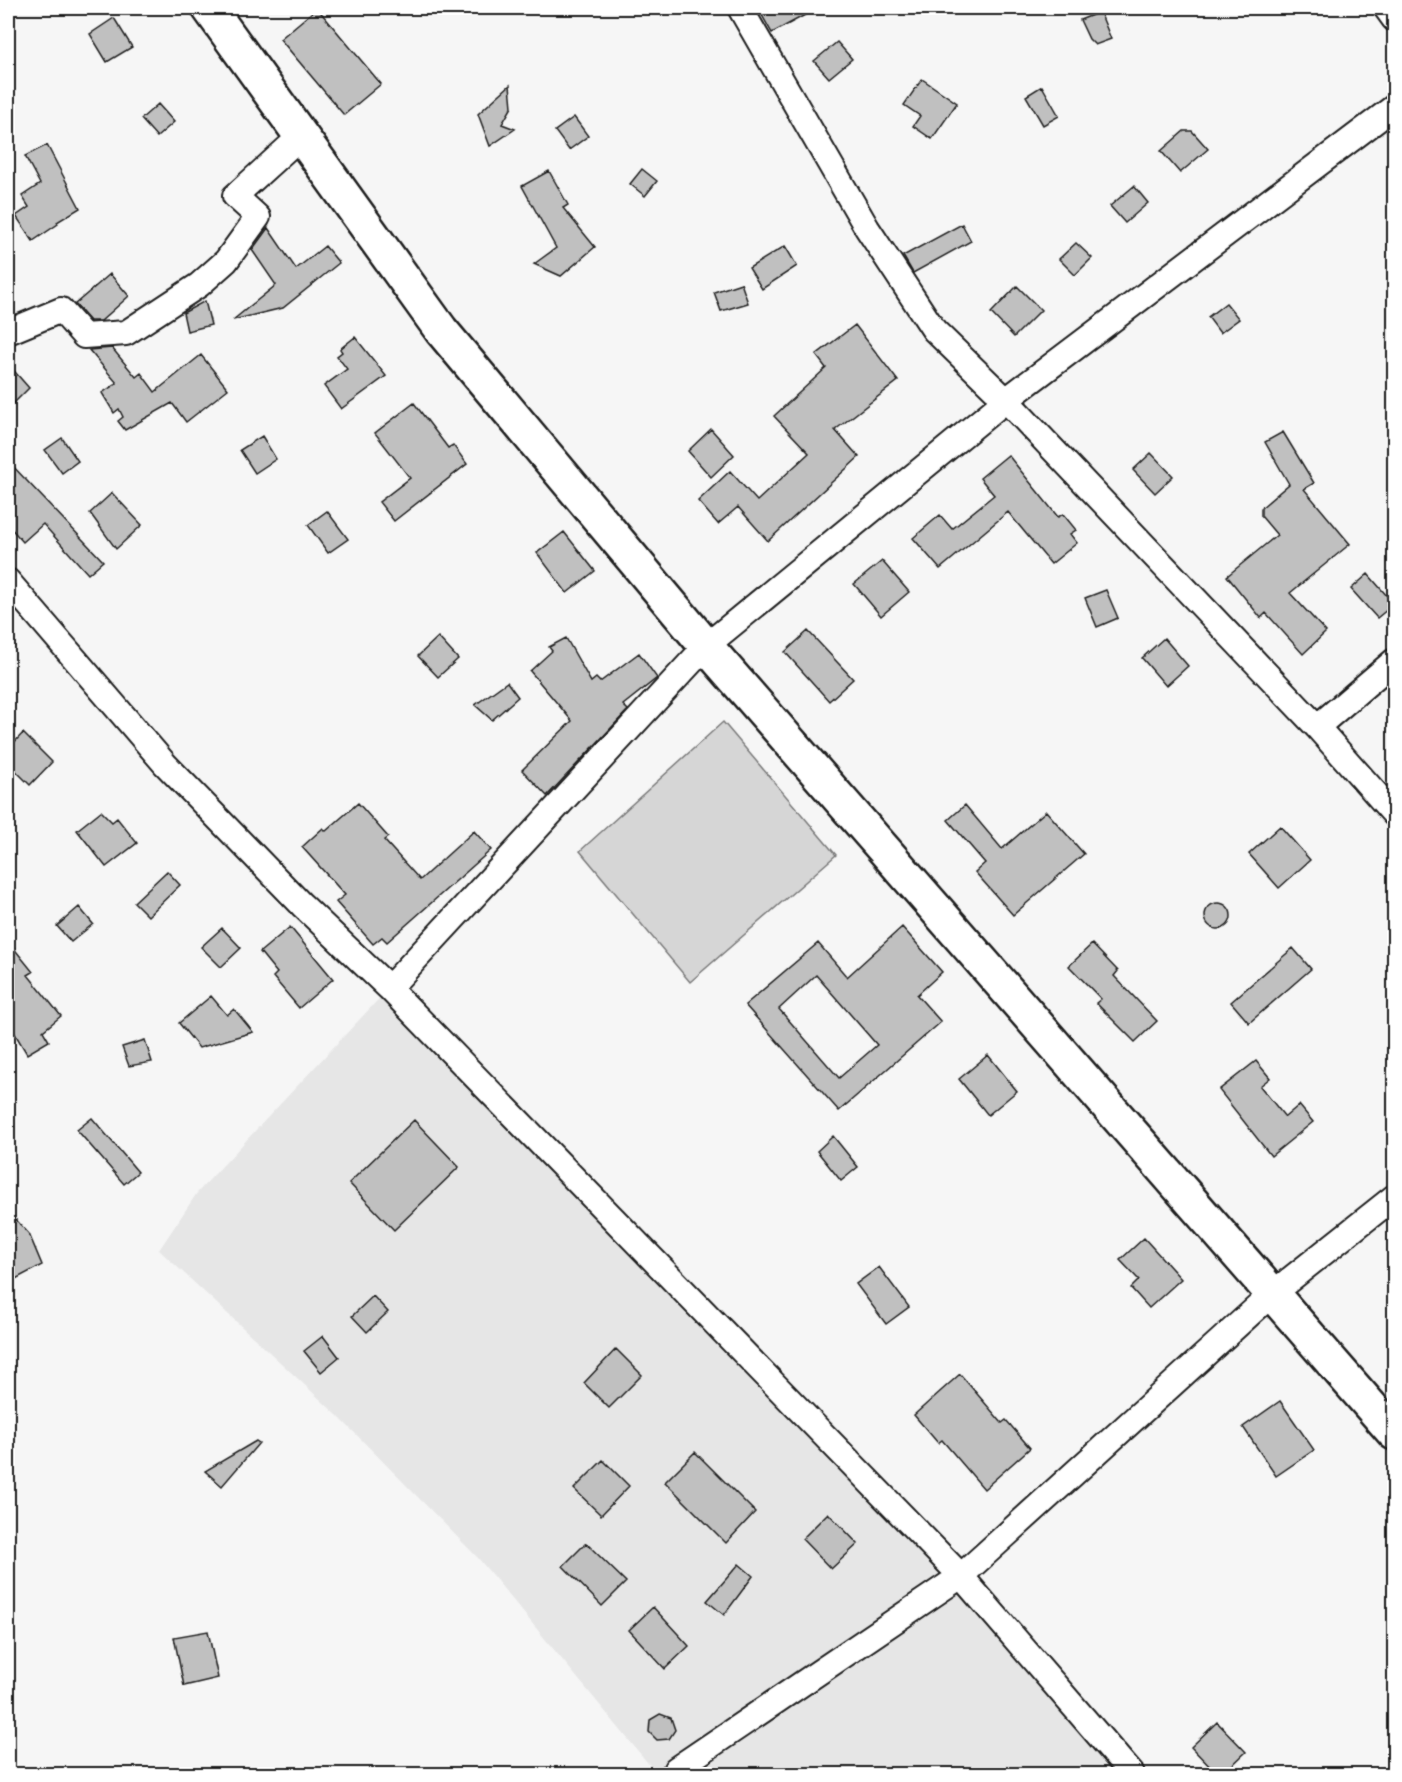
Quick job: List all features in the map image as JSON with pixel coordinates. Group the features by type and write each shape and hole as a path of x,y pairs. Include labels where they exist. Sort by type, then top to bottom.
{"main road":[{"path":"209,8 441,330 706,646 1395,1432"}],"street":[{"path":"740,8 867,228 934,330 1006,400 1317,727 1395,814"},
{"path":"1386,8 1395,19"},
{"path":"389,988 706,646 1006,400 1395,107"},
{"path":"8,332 61,310 84,336 126,333 199,285 226,261 258,217 235,196 301,136"},
{"path":"8,581 165,764 302,905 389,988 960,1576 1132,1774"},
{"path":"1317,727 1395,661"},
{"path":"676,1769 960,1576 1273,1293 1395,1197"}],"shaded area":[{"path":"723,722 836,855 690,982 580,851"},
{"path":"389,988 1132,1774 657,1774 478,1558 337,1415 159,1250 197,1193"}],"building":[{"path":"317,8 381,84 344,115 280,39"},
{"path":"758,8 818,8 772,33"},
{"path":"1100,12 1111,39 1095,45 1089,39 1080,20"},
{"path":"114,18 132,47 107,62 90,34"},
{"path":"837,42 852,59 829,78 814,61"},
{"path":"922,79 957,103 932,139 913,126 920,116 904,105"},
{"path":"510,85 512,107 502,124 515,129 490,146 478,114"},
{"path":"1042,86 1059,116 1043,125 1026,96"},
{"path":"158,104 174,122 157,137 141,119"},
{"path":"574,117 588,136 569,150 555,131"},
{"path":"1184,131 1192,131 1208,149 1180,173 1161,151"},
{"path":"47,145 80,208 33,241 16,216 29,207 22,196 40,184 25,156"},
{"path":"642,169 657,181 645,196 630,184"},
{"path":"549,171 568,205 563,208 595,247 561,276 534,264 556,248 522,186"},
{"path":"1134,186 1148,203 1125,223 1110,206"},
{"path":"962,224 971,241 913,273 903,256"},
{"path":"268,228 296,269 325,246 339,263 283,308 233,320 276,285 252,250"},
{"path":"1076,243 1092,258 1075,275 1059,259"},
{"path":"785,246 797,266 762,289 749,268"},
{"path":"110,274 129,296 101,321 90,321 75,304"},
{"path":"741,283 748,303 721,311 714,292"},
{"path":"1017,286 1041,310 1014,337 991,313"},
{"path":"205,301 211,325 187,331 183,313"},
{"path":"1226,303 1239,319 1220,333 1208,317"},
{"path":"855,325 898,381 835,430 859,457 768,541 738,507 718,524 698,501 730,471 757,501 809,453 774,416 826,368 816,355"},
{"path":"355,337 386,376 341,409 324,386 347,369 337,356 342,352 340,349"},
{"path":"112,348 136,377 141,373 155,392 201,355 228,389 186,422 172,403 125,430 118,421 123,417 119,409 114,413 102,393 117,383 89,350"},
{"path":"8,364 29,388 8,409"},
{"path":"414,403 448,448 453,445 467,464 394,521 379,502 410,478 375,433"},
{"path":"711,429 734,455 711,477 688,451"},
{"path":"1283,432 1314,483 1304,489 1350,544 1290,593 1326,632 1303,654 1266,613 1261,618 1227,576 1277,535 1261,516 1261,508 1289,484 1265,442"},
{"path":"262,436 276,459 255,473 240,450"},
{"path":"62,438 78,461 62,473 45,450"},
{"path":"1151,453 1173,476 1155,493 1133,470"},
{"path":"1008,455 1058,517 1063,514 1076,530 1070,534 1077,543 1051,564 1008,512 940,569 913,538 940,515 952,529 994,495 980,478"},
{"path":"8,461 103,561 88,574 43,524 23,542 8,525"},
{"path":"112,493 142,525 116,549 90,513"},
{"path":"327,511 348,539 328,553 308,525"},
{"path":"564,532 595,571 567,593 537,553"},
{"path":"882,561 909,592 881,616 854,584"},
{"path":"1368,574 1394,604 1377,618 1351,589"},
{"path":"1106,590 1118,618 1097,627 1085,598"},
{"path":"808,631 853,679 829,701 785,652"},
{"path":"438,637 458,659 438,677 418,656"},
{"path":"566,638 591,682 596,678 600,682 639,653 657,678 623,705 628,710 547,796 522,770 572,721 530,671 552,651 549,647"},
{"path":"1164,638 1188,666 1166,686 1142,658"},
{"path":"507,682 518,697 492,720 475,705"},
{"path":"23,733 52,762 30,785 8,763 8,749"},
{"path":"358,803 388,837 384,840 420,880 474,831 491,850 387,942 382,937 373,944 336,902 345,895 302,847 323,828 326,831"},
{"path":"965,805 1002,849 1046,811 1084,854 1013,915 975,872 985,863 948,820"},
{"path":"101,811 112,822 117,818 137,843 106,867 77,830"},
{"path":"1280,826 1310,860 1279,888 1249,854"},
{"path":"167,871 180,885 148,916 134,902"},
{"path":"1218,903 1227,907 1231,916 1227,925 1218,929 1209,925 1205,916 1209,907"},
{"path":"79,907 93,924 71,942 57,926"},
{"path":"290,927 333,979 299,1008 273,977 277,973 260,952"},
{"path":"902,927 942,972 917,995 941,1022 839,1111 745,1005 818,943 847,977","holes":["816,975 877,1045 839,1078 779,1009"]},
{"path":"222,928 241,948 221,967 201,947"},
{"path":"8,941 33,972 28,975 61,1016 43,1031 49,1041 27,1054 8,1022"},
{"path":"1092,944 1118,971 1114,976 1157,1021 1135,1042 1096,1003 1101,999 1069,966"},
{"path":"1293,948 1311,969 1249,1023 1231,1002"},
{"path":"211,996 227,1015 234,1009 253,1032 199,1048 179,1023"},
{"path":"145,1040 152,1062 129,1066 122,1047"},
{"path":"988,1055 1017,1091 988,1115 959,1079"},
{"path":"1256,1061 1270,1078 1260,1086 1285,1117 1299,1105 1313,1122 1271,1156 1219,1090"},
{"path":"92,1118 138,1172 124,1184 77,1130"},
{"path":"414,1120 459,1167 394,1230 349,1183"},
{"path":"833,1136 858,1167 841,1181 817,1151"},
{"path":"8,1211 29,1234 42,1265 8,1283"},
{"path":"1144,1238 1181,1279 1149,1308 1131,1288 1139,1280 1120,1260"},
{"path":"879,1267 909,1307 886,1324 856,1284"},
{"path":"373,1296 388,1312 367,1332 352,1316"},
{"path":"323,1336 339,1357 321,1372 304,1351"},
{"path":"616,1349 642,1375 609,1408 584,1383"},
{"path":"960,1374 1002,1423 1006,1420 1030,1448 984,1489 942,1440 938,1443 914,1415"},
{"path":"1280,1401 1314,1450 1276,1476 1243,1427"},
{"path":"256,1441 259,1443 222,1486 205,1471"},
{"path":"695,1452 755,1512 726,1543 665,1482"},
{"path":"603,1460 629,1486 601,1515 574,1489"},
{"path":"828,1513 858,1544 831,1569 802,1539"},
{"path":"586,1543 626,1582 602,1606 563,1566"},
{"path":"739,1564 753,1576 724,1615 707,1601"},
{"path":"653,1607 689,1646 665,1669 629,1630"},
{"path":"208,1631 218,1678 184,1686 174,1637"},
{"path":"660,1714 671,1718 675,1730 669,1739 657,1740 649,1732 650,1720"},
{"path":"1217,1722 1246,1752 1223,1774 1217,1774 1191,1747"}]}
